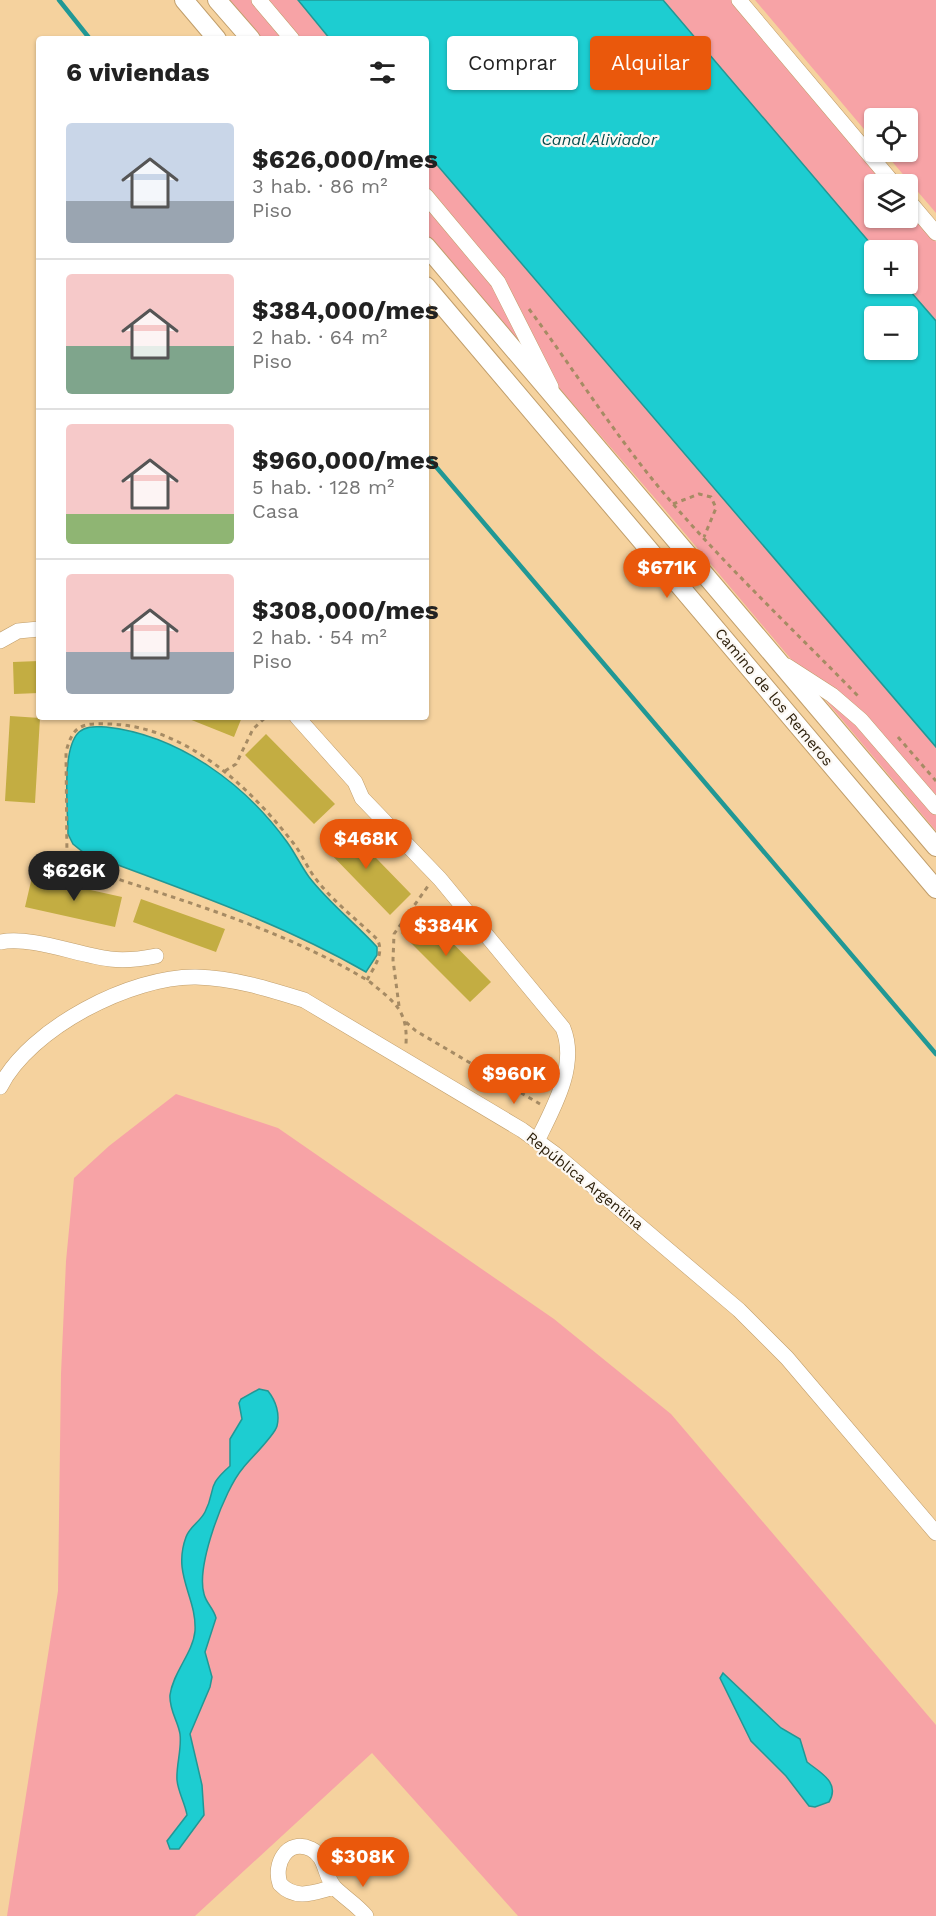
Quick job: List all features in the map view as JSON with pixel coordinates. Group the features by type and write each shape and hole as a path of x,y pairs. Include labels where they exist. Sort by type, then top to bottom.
{"main road":[{"path":"184,0 214,36"},
{"path":"218,0 248,36"},
{"name":"Camino de los Remeros","path":"429,250 936,847"},
{"name":"Camino de los Remeros","path":"429,290 936,889"}],"street":[{"path":"259,0 289,36"},
{"path":"739,0 886,174"},
{"path":"429,200 498,282 560,403"},
{"path":"918,212 936,233"},
{"path":"0,641 18,631 36,629"},
{"path":"777,660 832,695 861,720 936,807"},
{"path":"300,720 355,782 362,798 435,875 563,1028 569,1043 570,1057 552,1111 537,1141"},
{"path":"0,942 26,943 131,961 156,956"},
{"name":"República Argentina","path":"0,1087 29,1052 57,1027 83,1011 142,985 196,977 240,982 304,1000 493,1110 537,1141 739,1310 787,1358 936,1533"},
{"path":"334,1887 366,1916"}],"path":[{"path":"527,306 613,431 673,504 757,597 864,702"},
{"path":"673,504 699,494 711,497 716,508 704,538"},
{"path":"225,771 236,764 253,729 263,720"},
{"path":"367,980 380,956 381,946 377,939 314,876 294,844 225,771 159,732 118,724 87,723 73,734 66,752 67,858 84,868 224,915 331,959 367,980 399,1006"},
{"path":"894,734 936,781"},
{"path":"402,1057 406,1046 406,1022 399,1006 393,960 394,934 435,875"},
{"path":"406,1022 416,1031 552,1111"}],"shaded area":[{"path":"228,0 298,0 328,36 258,36"},
{"path":"663,0 731,0 864,157 864,162 868,162 879,174 864,174 864,228 918,228 918,220 936,242 936,321 913,294 918,294 918,240 867,240 711,56 711,36 694,36"},
{"path":"755,0 936,0 936,213 918,192 918,174 903,174 893,162 918,162 918,108 864,108 864,129"},
{"path":"429,156 936,747 936,831 660,504 429,238"},
{"path":"176,1094 278,1128 554,1319 671,1414 936,1725 936,1916 518,1916 372,1753 195,1916 7,1916 58,1591 61,1374 66,1261 74,1178 109,1146"}],"water":[{"name":"Canal Aliviador","path":"298,0 663,0 694,36 590,36 590,90 711,90 711,56 867,240 864,240 864,294 913,294 936,321 936,747 429,156 429,36 328,36"},
{"path":"106,727 159,740 208,766 231,782 270,821 316,886 377,947 377,955 366,972 263,921 83,852 73,844 68,834 67,780 73,740 85,728"},
{"path":"259,1389 268,1391 273,1399 278,1412 277,1426 243,1468 228,1493 213,1529 204,1566 204,1594 216,1618 205,1652 212,1677 190,1734 202,1785 204,1815 179,1849 170,1849 167,1841 187,1815 177,1780 180,1734 170,1695 175,1678 191,1647 195,1631 195,1619 183,1574 182,1551 188,1533 205,1512 214,1484 230,1466 230,1439 242,1419 239,1403 241,1399"},
{"path":"723,1673 781,1728 800,1739 807,1762 830,1783 832,1795 829,1802 815,1807 809,1806 786,1776 751,1741 720,1678"}],"building":[{"path":"36,661 36,693 14,694 13,662"},
{"path":"10,716 36,718 36,720 40,720 35,803 5,801"},
{"path":"192,720 241,720 234,737"},
{"path":"266,734 335,804 314,824 245,755"},
{"path":"343,824 411,894 390,915 322,845"},
{"path":"32,877 122,897 115,927 25,907"},
{"path":"141,899 225,929 216,952 133,922"},
{"path":"422,912 491,982 470,1002 401,933"}],"waterway":[{"path":"59,0 88,36"},
{"path":"429,459 936,1054"}]}
